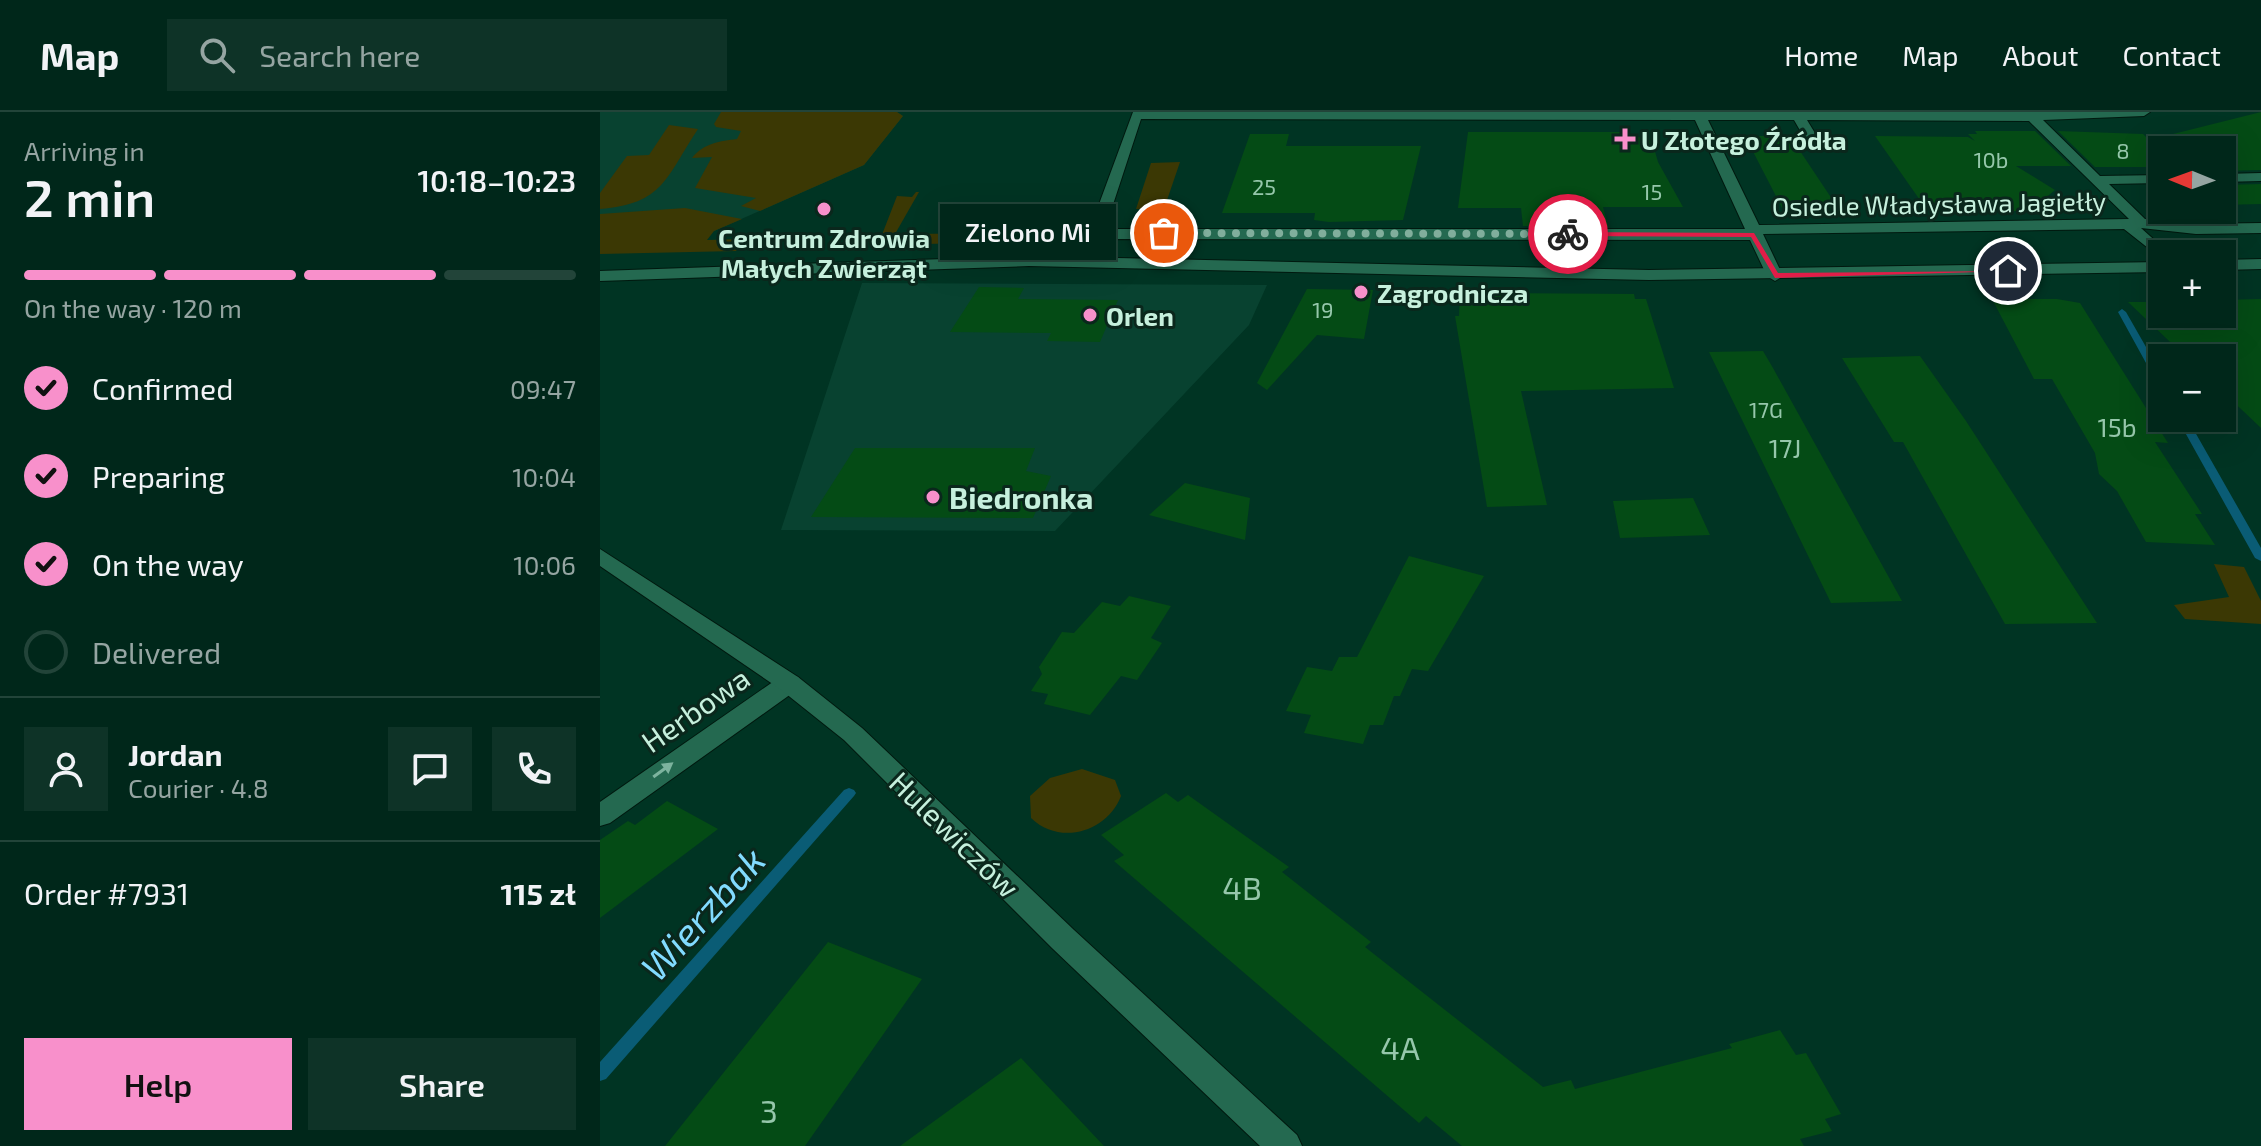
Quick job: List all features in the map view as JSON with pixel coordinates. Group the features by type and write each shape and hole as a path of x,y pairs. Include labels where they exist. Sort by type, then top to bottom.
{"street":[{"path":"1079,262 1096,234 1136,115 2032,117 2144,112"},
{"name":"Osiedle Władysława Jagiełły","path":"1699,114 1775,276"},
{"path":"1798,116 1814,143"},
{"name":"Osiedle Władysława Jagiełły","path":"2032,117 2096,180 2149,240"},
{"path":"2236,178 2261,177"},
{"name":"Osiedle Władysława Jagiełły","path":"2096,180 2148,179"},
{"name":"Osiedle Władysława Jagiełły","path":"1096,234 1753,232 2134,223 2196,229 2261,228"},
{"path":"600,274 1079,262 1775,276 2148,267"},
{"path":"2236,265 2261,264"},
{"name":"Hulewiczów","path":"600,556 789,683 853,734 1063,939 1284,1146"},
{"name":"Herbowa","path":"600,816 789,683"}],"shaded area":[{"path":"600,112 897,112 903,116 864,165 714,231 600,233"},
{"path":"721,112 897,112 903,116 864,165 760,211 741,206 756,198 695,188 712,157 692,158 707,146 737,139 741,131 716,127 714,124"},
{"path":"669,125 698,129 661,185 638,201 600,209 600,193 627,156 649,155"},
{"path":"1180,162 1164,209 1136,209 1151,163"},
{"path":"919,192 895,234 1083,233 1067,241 878,245 897,196 912,197"},
{"path":"685,208 742,219 714,231 707,240 746,239 736,251 600,254 600,214"},
{"path":"862,283 1267,285 1249,325 1055,531 781,530"},
{"path":"2214,564 2244,567 2261,601 2261,624 2185,619 2174,605 2229,597"},
{"path":"1082,769 1115,780 1121,796 1105,819 1082,831 1069,833 1043,827 1031,818 1030,796 1050,778"}],"building":[{"path":"2261,112 2261,170 2236,171 2236,136 2165,136"},
{"path":"1975,131 2035,131 2071,166 2016,166 2055,190 2030,211 1983,211 1977,203 1922,203 1875,136 1968,137 1975,141 1968,134 1977,134"},
{"path":"2058,131 2143,134 2148,139 2148,167 2095,167"},
{"path":"1468,132 1623,132 1652,141 1658,162 1683,207 1603,207 1608,226 1523,226 1521,208 1458,208"},
{"path":"1250,134 1289,134 1286,146 1421,146 1403,220 1329,222 1314,220 1315,213 1222,213"},
{"path":"1745,136 1790,136 1838,208 1782,208"},
{"path":"2261,184 2261,204 2236,205 2236,185"},
{"path":"979,287 1024,288 1018,299 1118,300 1100,342 1047,341 1051,333 950,332"},
{"path":"1307,289 1373,290 1364,339 1317,335 1267,390 1257,383"},
{"path":"1460,293 1634,294 1635,299 1646,299 1674,388 1521,391 1547,505 1487,507 1455,316 1459,316"},
{"path":"1992,299 2057,299 2080,303 2148,411 2148,432 2161,432 2168,443 2155,442 2202,514 2195,514 2215,545 2146,542 2117,491 2099,474 2095,453 2052,379 2034,379"},
{"path":"2261,299 2261,428 2236,404 2236,344 2172,344 2155,328 2236,328 2236,300"},
{"path":"2128,302 2148,302 2148,321"},
{"path":"1763,351 1902,601 1831,603 1709,352"},
{"path":"1920,356 1966,421 2097,623 2005,624 1903,442 1894,442 1842,358"},
{"name":"Biedronka","path":"855,448 1035,448 1026,471 1051,476 1033,518 811,517"},
{"path":"1185,483 1250,498 1245,540 1149,515"},
{"path":"1693,498 1710,535 1620,538 1613,501"},
{"path":"1409,556 1484,576 1428,671 1412,669 1400,696 1394,696 1383,725 1370,725 1363,744 1304,733 1311,715 1286,711 1307,667 1332,671 1339,657 1357,657"},
{"path":"1129,596 1171,606 1151,638 1162,643 1137,680 1121,676 1090,715 1044,704 1048,694 1031,691 1042,674 1039,667 1062,632 1074,633 1102,602 1120,606"},
{"path":"1166,793 1178,802 1188,795 1289,867 1282,872 1371,942 1365,947 1543,1087 1571,1080 1575,1089 1732,1048 1729,1044 1780,1030 1796,1055 1806,1053 1841,1114 1825,1119 1832,1131 1800,1139 1804,1146 1462,1146 1426,1116 1419,1123 1114,861 1124,855 1101,835"},
{"path":"667,801 718,829 600,918 600,840 628,821 635,825"},
{"path":"828,942 922,979 805,1146 665,1146"},
{"path":"1021,1058 1104,1146 900,1146"}],"waterway":[{"path":"2122,312 2148,358"},
{"path":"2190,432 2261,558"},
{"name":"Wierzbak","path":"600,1074 849,793"}],"way so far":[{"path":"1164,233 1568,234"}],"place":[{"name":"U Złotego Źródła","path":"1625,139"},
{"name":"Centrum Zdrowia Małych Zwierząt","path":"824,209"},
{"name":"Zielono Mi","path":"1164,233"},
{"name":"Zagrodnicza","path":"1361,292"},
{"name":"Orlen","path":"1090,315"},
{"name":"Biedronka","path":"933,497"}],"route":[{"path":"1568,234 1754,235 1775,276 2008,271"}]}
